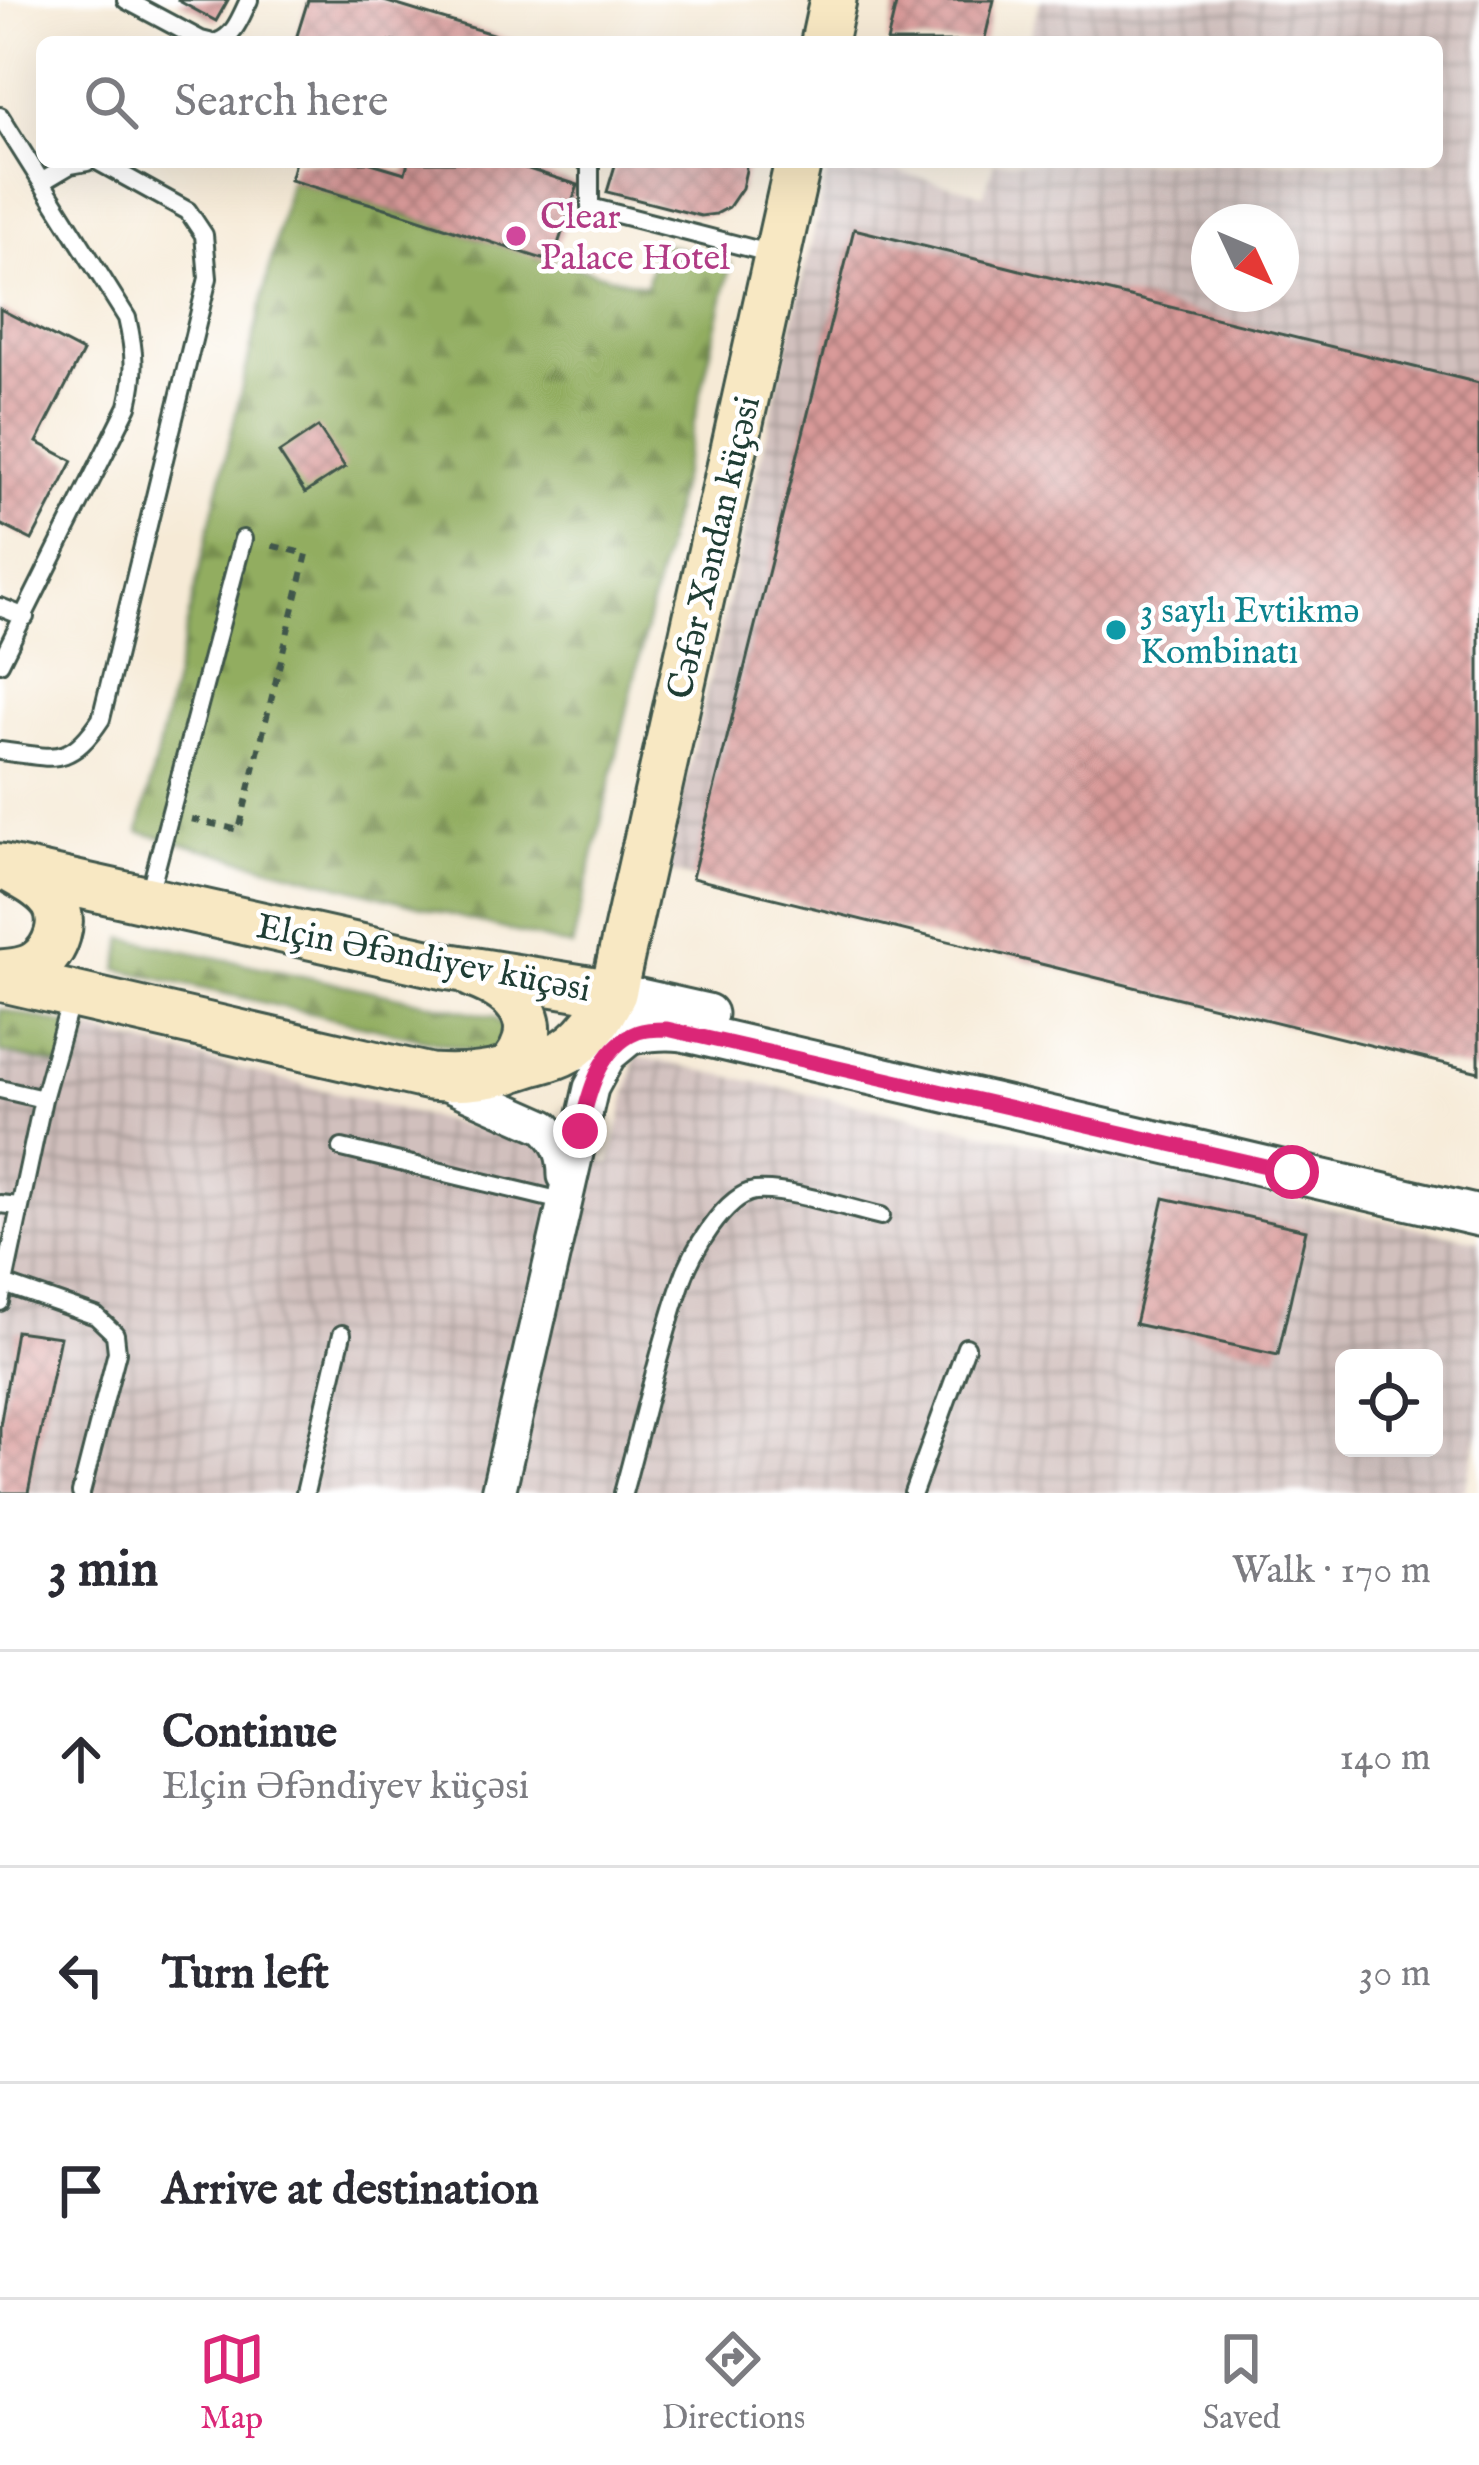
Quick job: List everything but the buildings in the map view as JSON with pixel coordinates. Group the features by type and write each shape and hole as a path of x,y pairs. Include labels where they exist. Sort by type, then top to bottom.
{"main road":[{"path":"825,36 833,0"},
{"name":"Cəfər Xəndan küçəsi","path":"613,993 797,168"},
{"path":"0,976 37,964 58,935 56,904 44,890 6,869"},
{"name":"Elçin Əfəndiyev küçəsi","path":"6,869 445,966 513,986 613,993"},
{"path":"508,1071 527,1046 530,1033 513,986 576,975 604,958 626,931"},
{"path":"0,976 430,1077 472,1079 565,1052 593,1026 613,993"}],"street":[{"path":"513,986 560,1041 578,1082 580,1131"},
{"name":"Elçin Əfəndiyev küçəsi","path":"613,993 1479,1188"},
{"path":"565,1052 638,1032 667,1029 698,1034 1479,1216"},
{"path":"497,1493 591,1088 621,1043 638,1032"},
{"path":"430,1077 545,1127 565,1158 566,1202"}],"lane":[{"path":"127,0 194,36"},
{"path":"228,36 249,0"},
{"path":"0,116 127,318 135,376 128,406 0,663"},
{"path":"43,181 65,168"},
{"path":"0,751 58,758 85,743 101,719 208,278 204,235 188,211 110,168"},
{"path":"590,168 590,207 777,256"},
{"path":"148,898 243,539"},
{"path":"0,607 25,617"},
{"path":"73,995 9,1205 2,1293 96,1316 115,1334 117,1352 81,1493"},
{"path":"0,1089 43,1099"},
{"path":"342,1148 566,1202"},
{"path":"623,1493 683,1277 728,1206 751,1191 781,1193 881,1216"},
{"path":"305,1493 342,1334"},
{"path":"913,1493 966,1347"}],"path":[{"path":"170,814 239,830 307,554 243,539"}],"shaded area":[{"name":"3 saylı Evtikmə Kombinatı","path":"1040,0 1479,0 1479,1072 665,871 829,168 883,168 984,194 992,168 1443,168 1443,36 1030,36"},
{"path":"88,1030 610,1163 636,1056 1479,1241 1479,1433 1464,1493 0,1493 0,1052 75,1069"}],"green space":[{"path":"290,180 646,286 657,242 731,263 572,947 139,832"},
{"path":"124,938 494,1017 504,1027 500,1045 487,1054 118,969"},
{"path":"0,1009 88,1030 75,1069 0,1052"}],"place":[{"name":"Clear Palace Hotel","path":"516,236"},
{"name":"3 saylı Evtikmə Kombinatı","path":"1116,630"}],"route":[{"path":"580,1131 591,1088 609,1055 638,1032 667,1029 1292,1172"}]}
